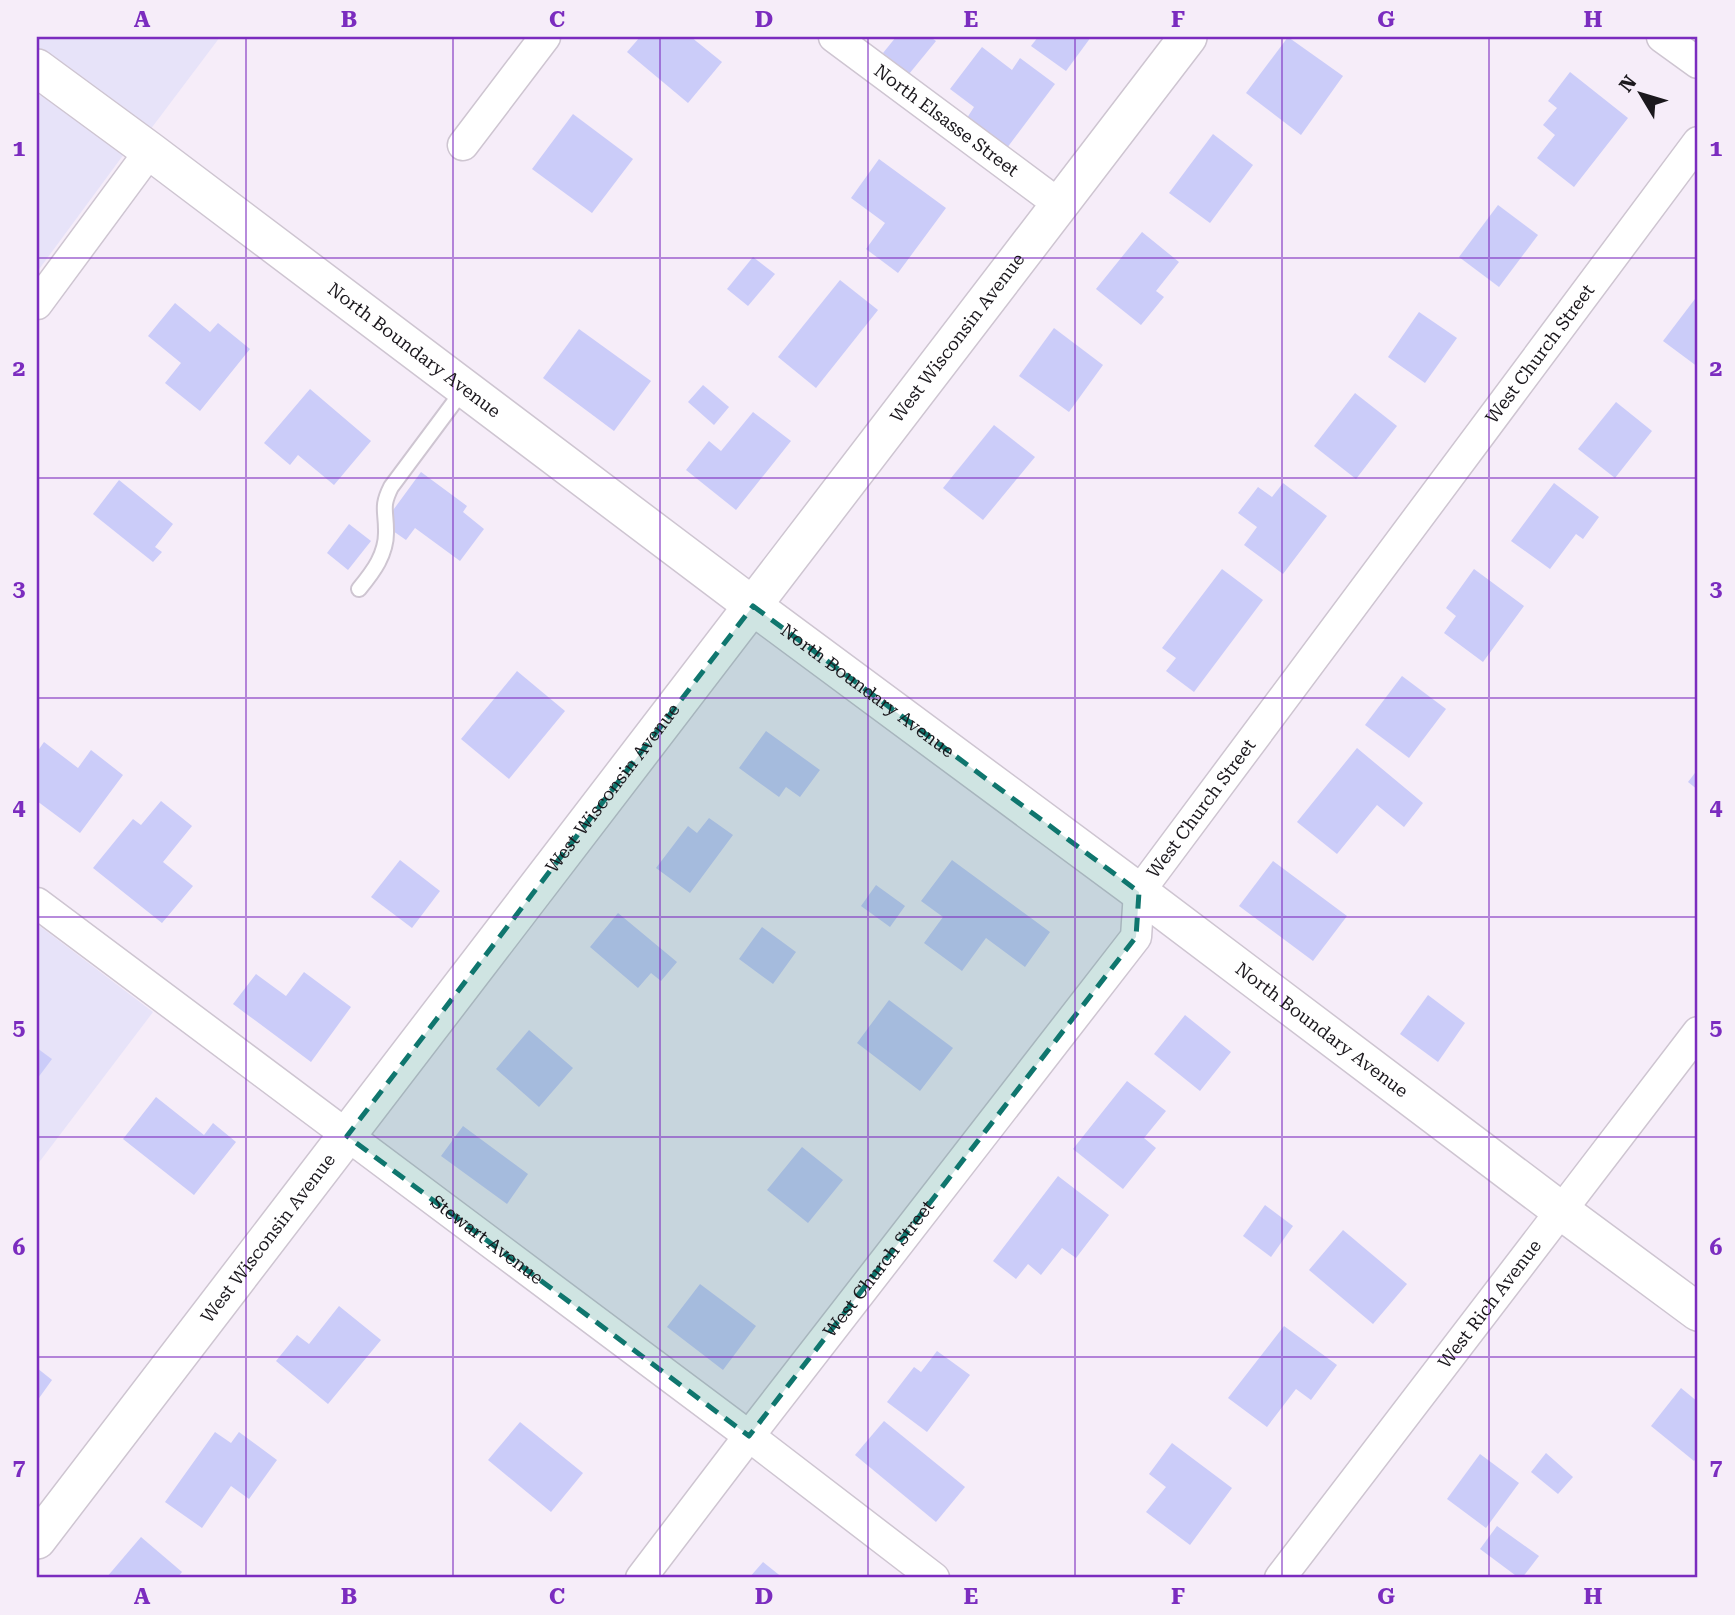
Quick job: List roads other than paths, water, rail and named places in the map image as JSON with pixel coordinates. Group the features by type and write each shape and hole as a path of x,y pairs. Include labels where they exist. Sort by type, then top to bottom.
{"street":[{"path":"463,145 545,37"},
{"name":"North Elsasse Street","path":"834,37 1060,205"},
{"name":"West Wisconsin Avenue","path":"37,1540 1188,37"},
{"path":"1662,37 1698,63"},
{"name":"North Boundary Avenue","path":"37,68 1698,1312"},
{"name":"West Church Street","path":"641,1578 1136,937 1139,892 1698,142"},
{"path":"37,304 150,151"},
{"name":"Stewart Avenue","path":"37,903 749,1436 934,1578"},
{"name":"West Rich Avenue","path":"1280,1578 1698,1032"}],"lane":[{"path":"359,589 376,567 383,550 387,530 385,499 391,487 464,388"}]}
